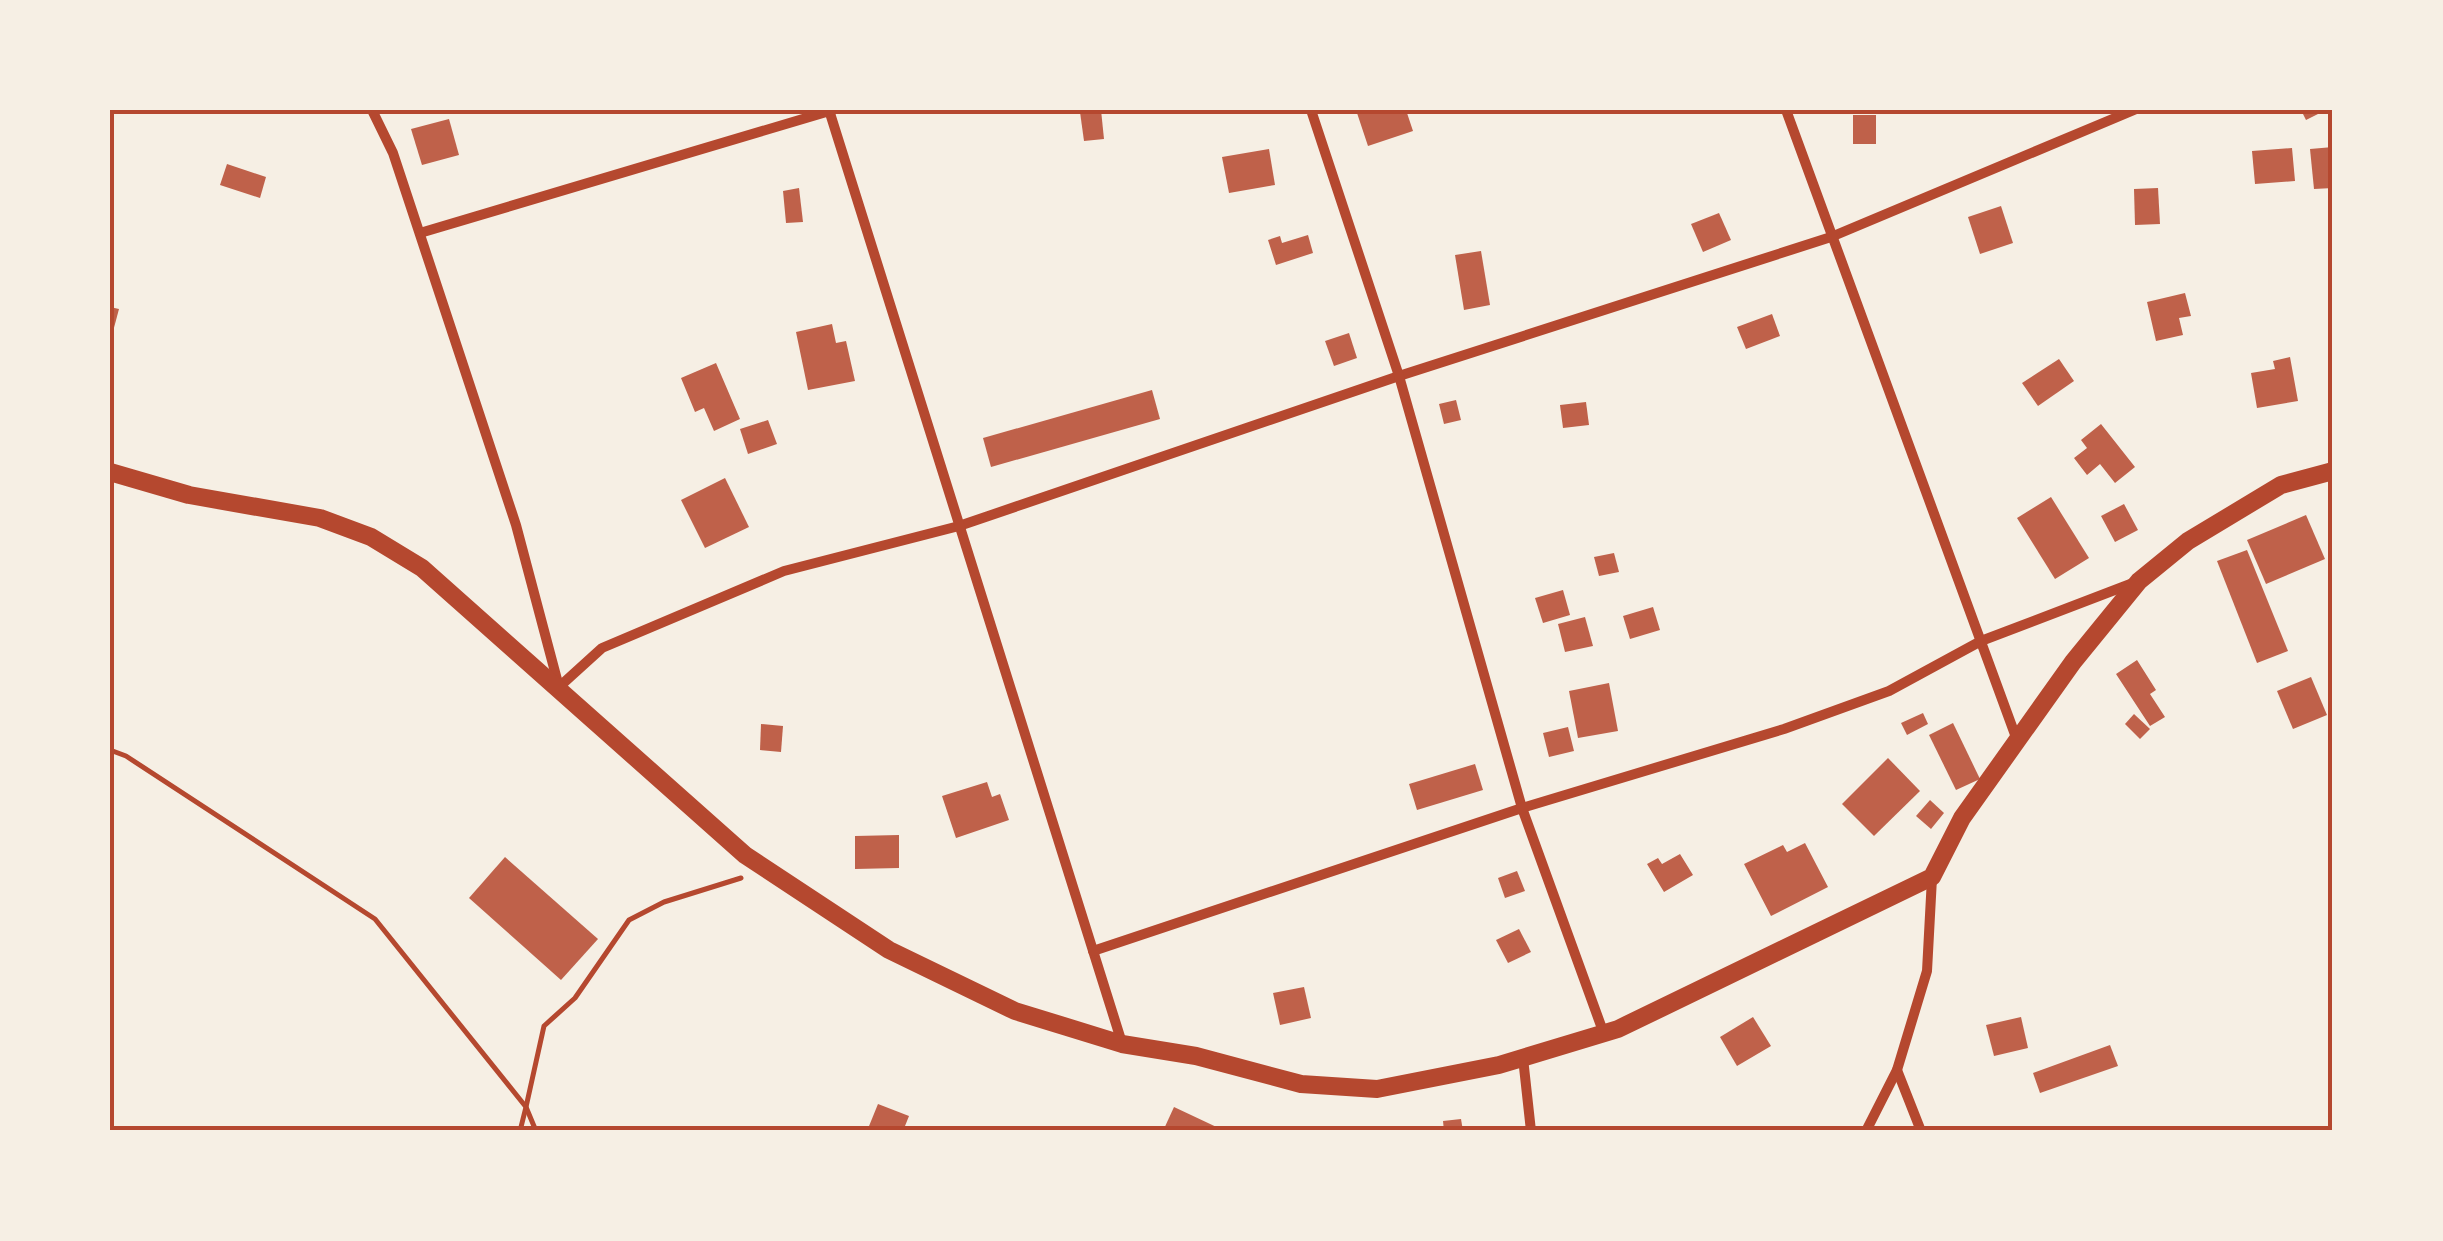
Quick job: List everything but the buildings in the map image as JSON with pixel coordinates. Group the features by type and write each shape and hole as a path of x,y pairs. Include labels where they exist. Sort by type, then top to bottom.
{"street":[{"path":"372,110 392,152 516,525 559,687"},
{"path":"420,233 831,110 1122,1044"},
{"path":"1310,110 1400,376 1522,808 1604,1034"},
{"path":"1786,110 2018,740"},
{"path":"559,687 602,648 784,571 959,526 1400,376 1831,237 2134,110"},
{"path":"1866,1131 1896,1070 1927,971 1932,877 1962,818 2073,662 2139,581 2188,541 2281,485 2333,471"},
{"path":"110,472 189,494 320,518 371,537 422,568 745,855 889,950 1015,1010 1122,1044 1196,1056 1301,1084 1377,1089 1524,1058 1604,1034 1932,877"},
{"path":"1093,951 1522,808 1819,716 1888,690 1980,640 2139,581"},
{"path":"1524,1058 1531,1131"},
{"path":"1896,1070 1920,1131"}],"path":[{"path":"110,750 126,756 376,919 526,1107 536,1131"},
{"path":"520,1131 544,1026 575,998 629,920 664,902 767,870"}]}
